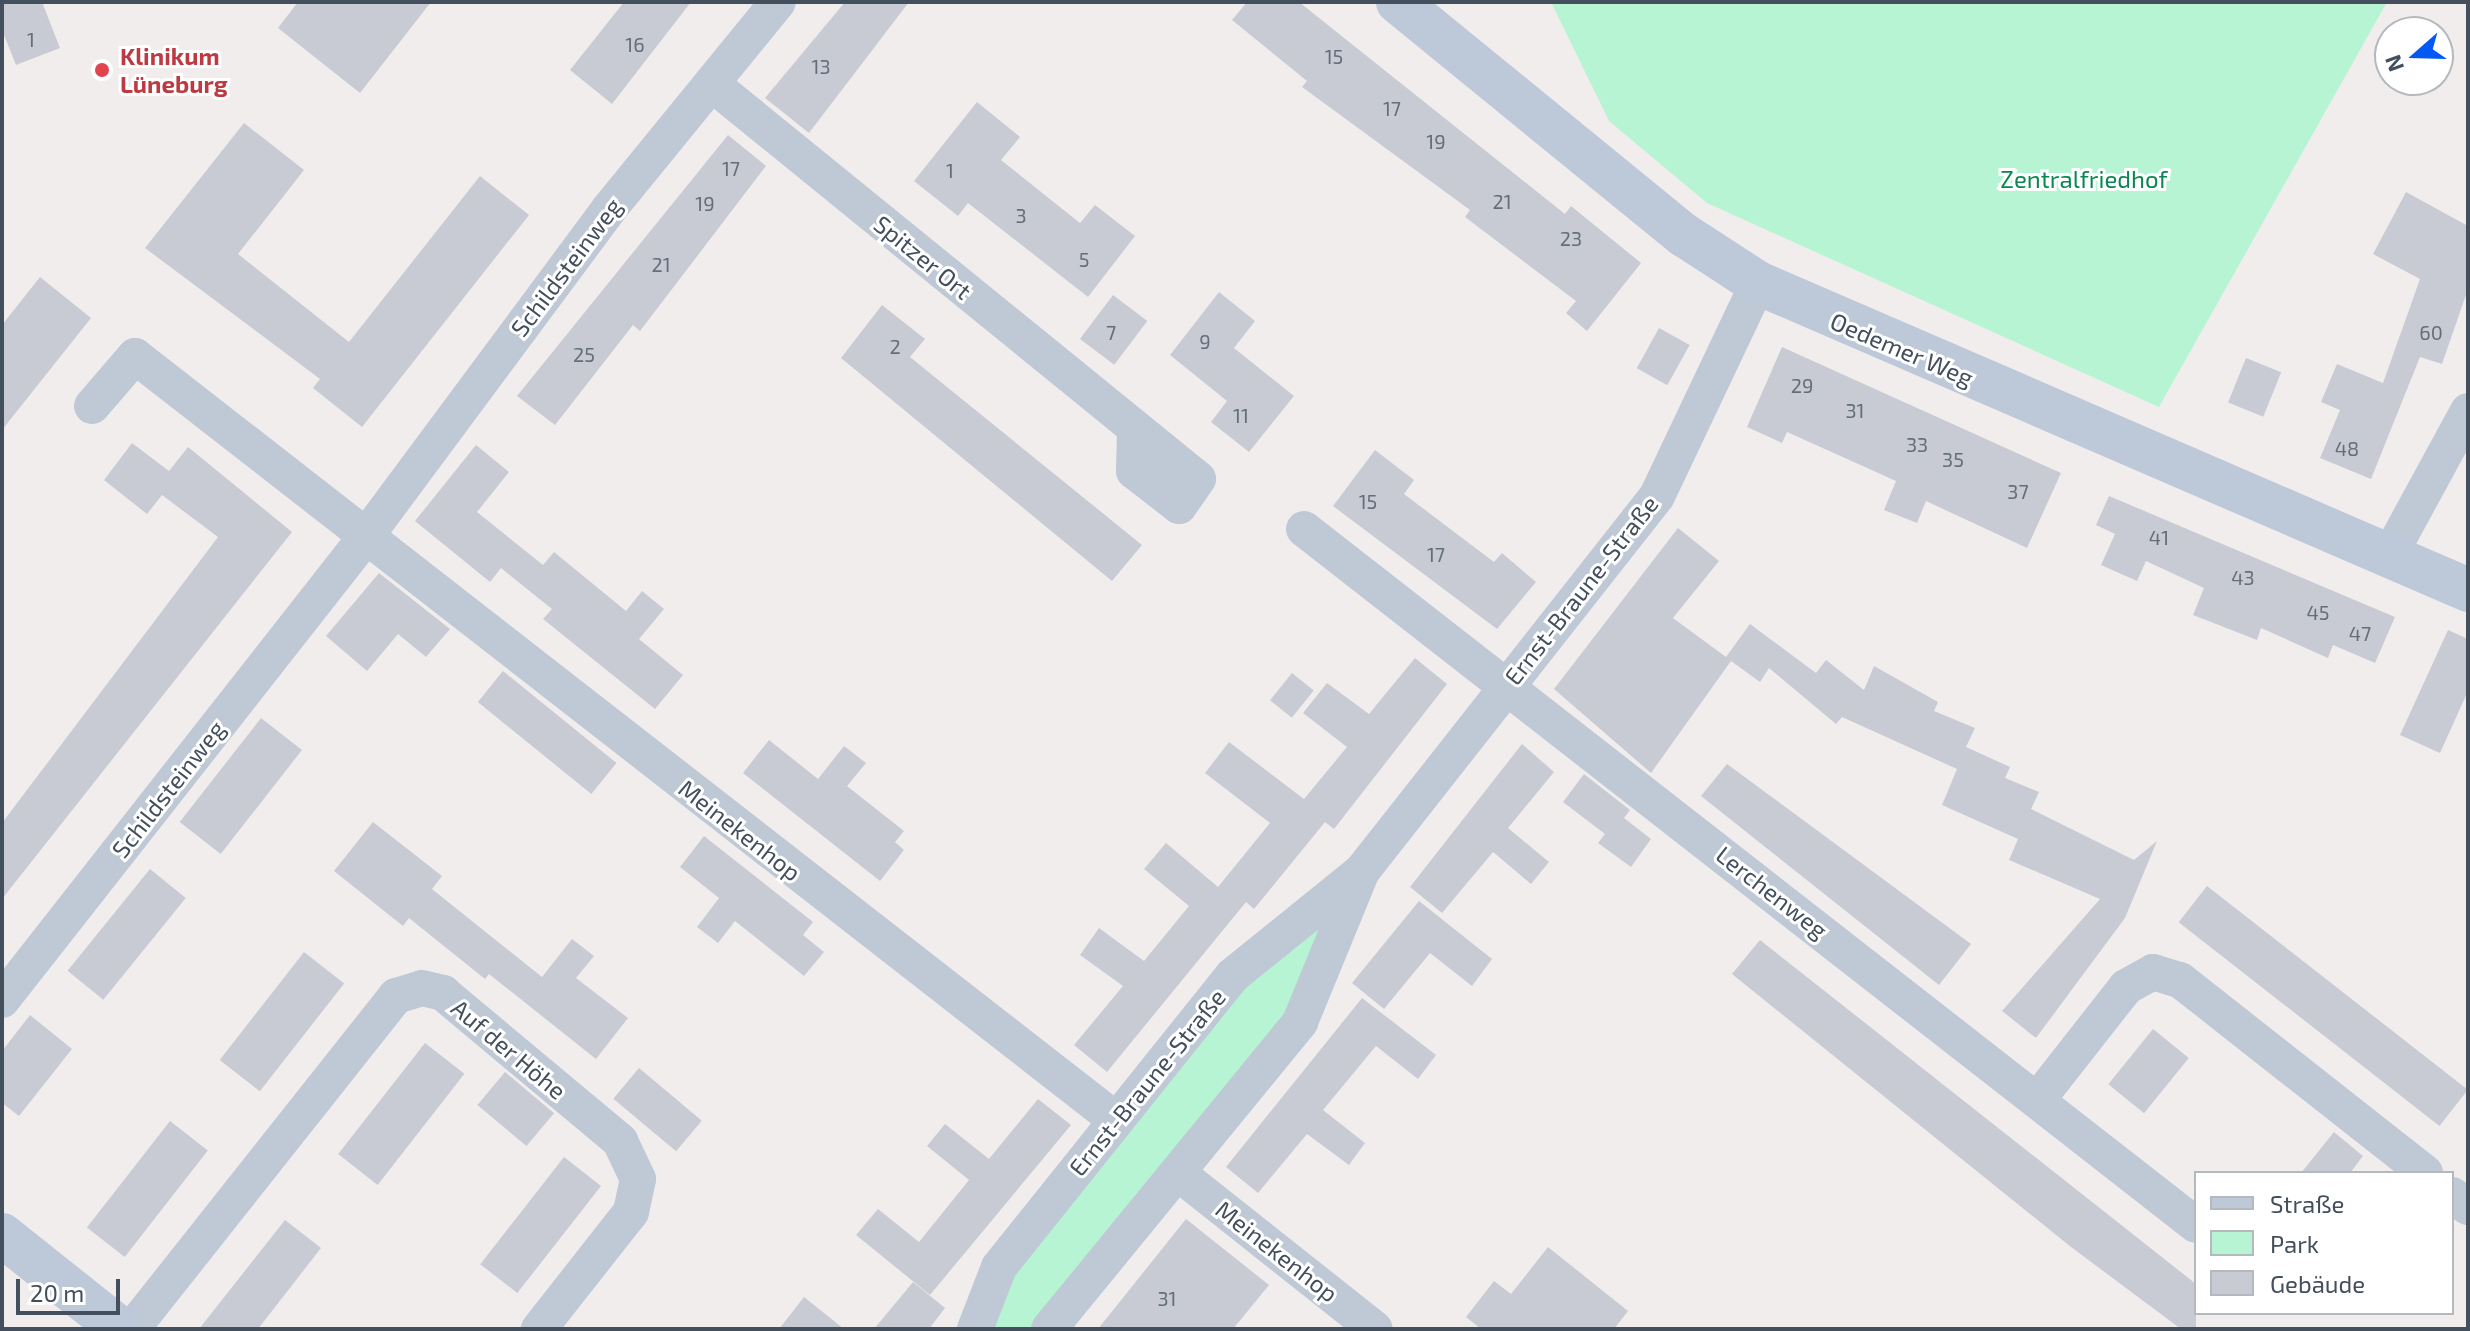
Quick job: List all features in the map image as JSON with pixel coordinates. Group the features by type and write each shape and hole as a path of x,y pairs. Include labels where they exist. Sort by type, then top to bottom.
{"street":[{"name":"Schildsteinweg","path":"2,1000 364,539 609,209 778,2"},
{"name":"Oedemer Weg","path":"1398,2 1684,235 1758,283 2468,590"},
{"name":"Spitzer Ort","path":"712,84 1135,429"},
{"name":"Ernst-Braune-Straße","path":"975,1329 999,1267 1232,976 1362,871 1657,496 1758,283"},
{"path":"92,406 135,356 364,539"},
{"path":"2389,556 2468,411"},
{"path":"1304,529 1505,686"},
{"name":"Meinekenhop","path":"364,539 1116,1120"},
{"name":"Lerchenweg","path":"1505,686 2039,1098 2194,1223"},
{"name":"Ernst-Braune-Straße","path":"1049,1329 1300,1022 1362,871"},
{"path":"2039,1098 2126,987 2153,972 2180,980 2421,1171"},
{"name":"Auf der Höhe","path":"132,1329 396,996 422,988 443,993 620,1141 638,1179 631,1212 539,1329"},
{"name":"Meinekenhop","path":"1178,1173 1375,1329"},
{"path":"2,1235 120,1329"}],"green space":[{"name":"Zentralfriedhof","path":"1551,2 2387,2 2379,16 2374,16 2374,25 2159,407 1707,203 1609,121"},
{"path":"1339,900 1291,1015 1050,1314 1030,1329 986,1329 1012,1268 1237,984"}],"building":[{"path":"2,2 42,2 60,48 16,65 2,30"},
{"path":"298,2 431,2 360,93 278,28"},
{"path":"624,2 691,2 612,104 570,70"},
{"path":"845,2 909,2 809,133 765,98"},
{"path":"1247,2 1299,2 1565,214 1571,206 1641,263 1587,331 1566,313 1576,301 1465,217 1470,210 1302,87 1307,81 1232,20"},
{"path":"977,102 1020,137 1001,160 1080,223 1095,205 1135,236 1088,297 968,203 958,216 914,181"},
{"path":"244,123 304,170 238,254 349,342 480,176 529,215 362,427 313,388 320,379 145,248"},
{"path":"728,135 766,166 640,331 633,325 555,425 517,396"},
{"path":"2406,192 2468,226 2468,289 2442,364 2420,357 2371,479 2320,458 2340,410 2321,402 2337,364 2383,383 2420,279 2373,254"},
{"path":"40,277 91,318 2,430 2,325"},
{"path":"1219,292 1255,321 1234,348 1294,396 1249,452 1211,422 1227,401 1170,355"},
{"path":"1113,295 1147,321 1114,365 1080,339"},
{"path":"882,305 925,339 910,357 1142,545 1112,581 841,358"},
{"path":"1659,328 1690,345 1667,385 1637,368"},
{"path":"1782,347 2061,473 2027,548 1926,501 1917,523 1884,510 1896,481 1787,432 1782,443 1747,427"},
{"path":"2246,358 2281,372 2263,417 2228,403"},
{"path":"132,443 169,471 188,447 292,532 2,899 2,823 218,537 162,495 147,514 104,480"},
{"path":"476,445 509,472 477,512 543,565 554,552 626,611 642,591 664,609 639,639 683,675 655,709 543,619 552,609 501,568 490,582 415,521"},
{"path":"1375,450 1414,480 1404,494 1494,562 1502,553 1536,582 1497,629 1333,506"},
{"path":"2109,496 2395,617 2375,663 2333,645 2328,658 2261,628 2257,640 2193,615 2204,588 2146,561 2137,581 2101,565 2115,534 2096,525"},
{"path":"1678,528 1719,561 1673,618 1726,657 1750,624 1816,673 1826,660 1864,690 1874,666 1938,702 1934,711 1975,728 1966,747 2010,767 2005,778 2039,792 2031,809 2134,860 2157,841 2125,918 2036,1038 2002,1011 2100,899 2009,860 2018,839 1942,805 1957,769 1842,717 1836,724 1769,668 1760,682 1731,661 1651,773 1554,689"},
{"path":"379,573 450,629 426,657 398,634 367,671 326,636"},
{"path":"2448,630 2468,639 2468,691 2440,753 2400,735"},
{"path":"1415,658 1447,684 1334,829 1325,822 1254,909 1246,902 1107,1072 1074,1045 1123,986 1080,955 1099,928 1144,961 1189,906 1144,869 1166,843 1218,887 1270,823 1205,773 1229,742 1304,799 1347,747 1303,713 1327,683 1369,714"},
{"path":"503,671 616,763 591,794 478,702"},
{"path":"1292,673 1314,691 1292,718 1270,700"},
{"path":"261,718 302,750 221,854 180,822"},
{"path":"769,740 818,779 844,746 866,763 847,786 904,831 895,842 904,850 880,881 743,773"},
{"path":"1522,744 1554,772 1508,828 1549,862 1531,884 1493,852 1442,913 1410,887"},
{"path":"1727,764 1971,944 1939,985 1701,796"},
{"path":"1584,774 1630,810 1624,818 1651,839 1631,867 1598,843 1605,834 1563,802"},
{"path":"373,822 442,876 432,889 542,977 572,939 594,956 576,978 628,1018 596,1059 489,974 485,979 409,918 403,926 334,871"},
{"path":"704,836 813,922 803,935 824,952 804,976 735,921 718,943 697,927 719,898 680,867"},
{"path":"150,869 186,898 103,1000 68,971"},
{"path":"2207,886 2468,1090 2440,1126 2179,922"},
{"path":"1419,901 1492,959 1472,986 1430,953 1384,1009 1352,983"},
{"path":"1760,940 2194,1282 2196,1329 2181,1329 2071,1247 1732,974"},
{"path":"304,952 344,983 260,1091 220,1060"},
{"path":"1362,998 1436,1055 1418,1079 1376,1046 1323,1110 1365,1143 1349,1165 1307,1134 1258,1193 1226,1167"},
{"path":"30,1015 72,1049 19,1116 2,1103 2,1051"},
{"path":"2153,1029 2189,1058 2144,1113 2108,1084"},
{"path":"425,1043 464,1074 378,1185 338,1154"},
{"path":"639,1068 702,1121 676,1151 613,1099"},
{"path":"505,1072 554,1113 526,1146 477,1105"},
{"path":"1038,1099 1071,1125 930,1295 856,1235 878,1209 919,1242 969,1180 927,1146 945,1124 989,1159"},
{"path":"170,1121 208,1151 125,1257 87,1227"},
{"path":"2334,1132 2363,1156 2352,1171 2303,1171"},
{"path":"564,1157 601,1186 517,1293 480,1264"},
{"path":"1186,1219 1269,1285 1233,1329 1098,1329"},
{"path":"285,1220 321,1248 258,1329 199,1329"},
{"path":"1548,1247 1628,1311 1614,1329 1481,1329 1466,1317 1494,1281 1511,1294"},
{"path":"913,1282 945,1308 929,1329 874,1329"},
{"path":"804,1297 844,1329 779,1329"}],"place":[{"name":"Klinikum Lüneburg","path":"102,70"}]}
